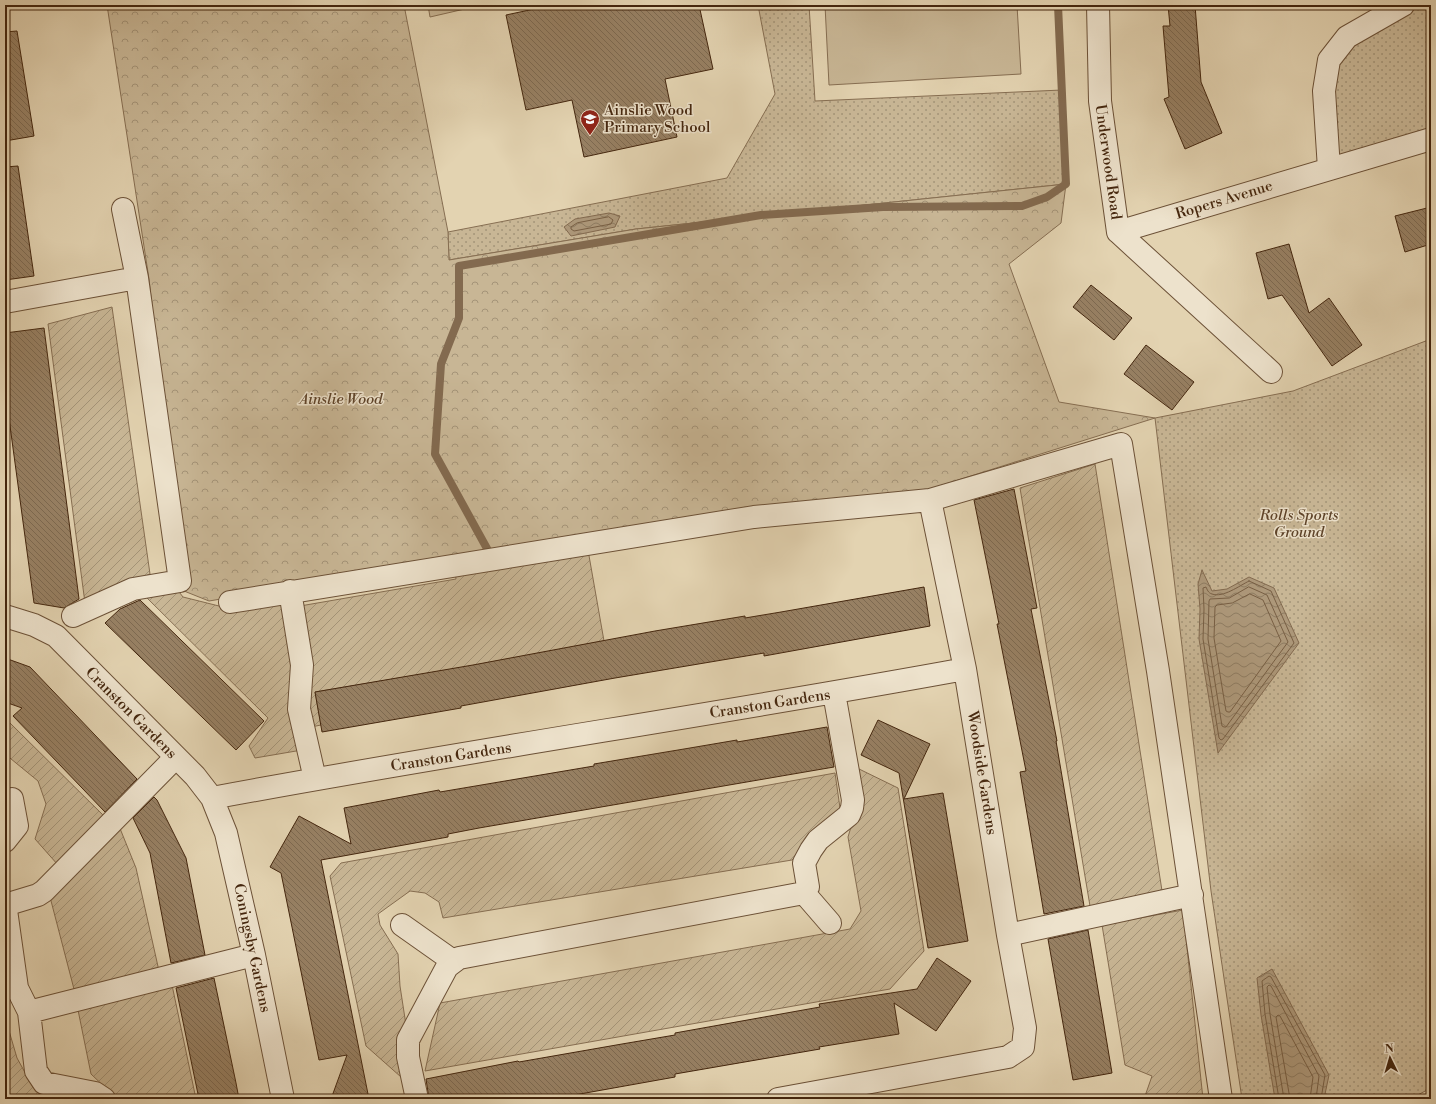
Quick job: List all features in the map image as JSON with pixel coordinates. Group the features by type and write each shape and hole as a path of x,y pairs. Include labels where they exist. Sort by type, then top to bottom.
{"street":[{"name":"Underwood Road","path":"1098,5 1100,101 1118,232 1271,372"},
{"path":"1329,169 1324,91 1329,60 1347,38 1403,5"},
{"name":"Ropers Avenue","path":"1118,232 1431,139"},
{"path":"73,616 133,589 180,581 137,278 123,209"},
{"path":"5,302 137,278"},
{"path":"230,602 290,591 754,517 930,500 1121,444 1158,671 1221,1099"},
{"name":"Woodside Gardens","path":"778,1099 1008,1057 1023,1047 1025,1028 1008,935 966,669 930,500"},
{"path":"290,591 302,665 299,709 315,779"},
{"name":"Cranston Gardens","path":"5,616 34,625 56,636 195,776 212,798 315,779 834,693 966,669"},
{"path":"417,1099 408,1057 408,1040 447,967 453,961 467,956 804,893 808,887 804,863 818,840 849,815 853,800 834,693"},
{"path":"104,1099 95,1093 44,1083 36,1071 29,1012 11,991 5,904 38,895 44,891 176,757"},
{"name":"Coningsby Gardens","path":"212,798 226,833 254,955 283,1099"},
{"path":"5,841 17,826 12,799"},
{"path":"804,893 830,923"},
{"path":"1008,935 1192,895"},
{"path":"402,925 453,961"},
{"path":"29,1012 254,955"}],"green space":[{"name":"Ainslie Wood","path":"107,5 404,5 448,232 449,260 636,229 1066,184 1061,223 1009,264 1059,402 1155,418 920,492 753,510 209,601 184,591 149,279"},
{"path":"428,5 482,5 430,17"},
{"path":"758,5 809,5 815,101 1062,90 1066,184 636,229 449,260 448,232 727,178 775,94"},
{"path":"825,5 1017,5 1021,74 829,85"},
{"path":"1403,5 1431,5 1431,139 1329,169 1324,91 1347,37"},
{"path":"112,307 150,574 85,603 48,324"},
{"name":"Rolls Sports Ground","path":"1431,339 1431,1088 1410,1099 1242,1099 1211,891 1155,418 1293,391"},
{"path":"1095,464 1163,897 1091,912 1020,488"},
{"path":"588,550 604,641 465,667 315,692 321,725 311,727 300,606 456,579 455,571"},
{"path":"176,588 183,597 227,608 285,600 302,750 255,758 249,746 268,718 143,594"},
{"path":"10,723 106,818 58,865 35,839 46,804 38,781 5,754 5,726"},
{"path":"857,768 898,788 924,951 890,989 425,1071 440,1003 850,929 861,911 848,837 854,817"},
{"path":"835,773 840,808 792,860 443,918 439,902 425,893 410,891 378,914 380,925 398,954 400,986 406,1025 401,1077 366,1046 330,876 341,863"},
{"path":"119,826 136,868 159,971 75,993 50,897"},
{"path":"1183,910 1203,1099 1144,1099 1152,1076 1125,1065 1102,925"},
{"path":"172,985 196,1099 116,1099 91,1074 77,1005"},
{"path":"5,1017 17,1058 33,1087 60,1099 5,1099"}],"water":[{"path":"609,213 620,216 615,227 571,236 564,227 575,219"},
{"path":"1202,570 1212,591 1227,589 1249,577 1274,588 1299,643 1218,753 1199,639 1200,609 1198,584"},
{"path":"1272,969 1329,1075 1324,1099 1275,1099 1261,1015 1257,978"}],"building":[{"name":"Ainslie Wood Primary School","path":"553,5 699,5 713,69 665,79 677,137 584,157 572,100 526,110 506,15"},
{"path":"1168,5 1195,5 1201,82 1222,133 1185,149 1164,99 1169,97 1163,26 1170,26"},
{"path":"17,31 34,136 5,141 5,32"},
{"path":"18,166 34,276 5,280 5,167"},
{"path":"1431,207 1431,244 1405,252 1395,216"},
{"path":"1289,244 1309,313 1329,298 1362,345 1332,366 1282,295 1268,299 1256,253"},
{"path":"1091,285 1132,318 1114,340 1073,307"},
{"path":"44,328 79,599 64,608 34,603 5,389 5,333"},
{"path":"1146,345 1194,382 1172,410 1124,374"},
{"path":"1014,489 1037,608 1031,609 1057,741 1084,906 1044,914 1020,772 1026,771 974,500"},
{"path":"924,587 930,626 764,656 764,653 615,678 461,706 461,708 322,732 315,692 473,665 655,631 745,616 745,618"},
{"path":"140,600 264,721 236,750 105,623 120,609"},
{"path":"5,658 30,667 137,779 105,812 13,716 22,708 5,702"},
{"path":"878,720 930,744 904,799 943,793 968,941 928,948 899,773 861,755"},
{"path":"827,727 834,767 479,828 448,834 448,837 321,860 369,1099 331,1099 347,1055 319,1060 281,873 270,867 299,816 351,844 344,808 439,790 440,792 737,740 737,742"},
{"path":"154,797 157,800 186,858 205,955 171,963 150,853 133,818"},
{"path":"1088,930 1112,1073 1073,1080 1048,939"},
{"path":"937,958 971,981 936,1031 894,1003 899,1034 819,1047 820,1049 675,1074 675,1077 552,1099 429,1099 426,1079 518,1061 675,1035 675,1033 820,1007 819,1004 917,989"},
{"path":"214,978 239,1099 199,1099 176,988"}],"waterway":[{"path":"490,554 435,454 441,364 459,318 459,266 761,215 883,207 1022,206 1047,197 1066,184 1058,5"}],"place":[{"name":"Ainslie Wood Primary School","path":"590,136"}]}
